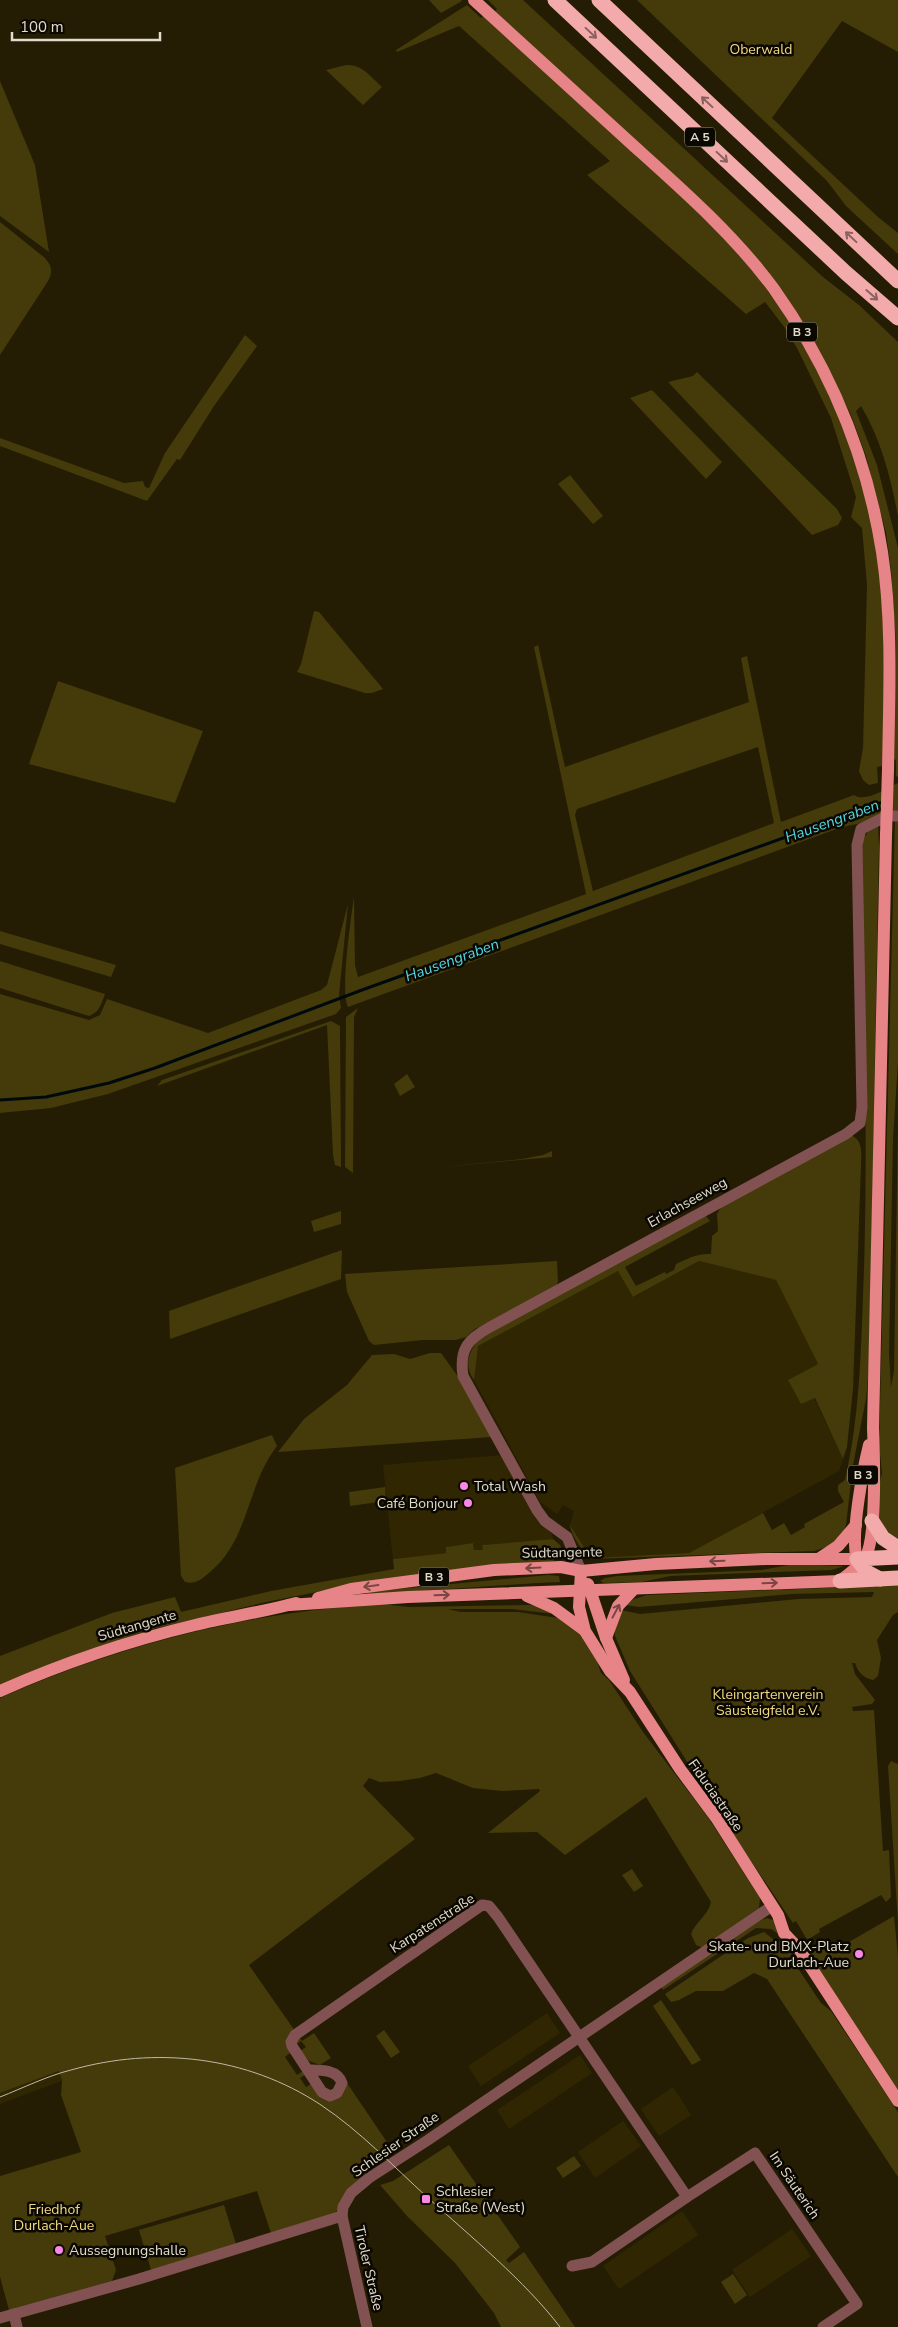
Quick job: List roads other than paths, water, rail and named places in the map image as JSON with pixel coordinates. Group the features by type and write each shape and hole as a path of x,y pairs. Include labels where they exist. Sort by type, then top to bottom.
{"highway":[{"name":"A 5","path":"555,0 846,273 898,318"},
{"name":"A 5","path":"599,0 898,280"},
{"path":"864,1522 898,1548"},
{"name":"Südtangente","path":"861,1560 898,1557"},
{"path":"861,1560 867,1572 880,1579"},
{"name":"Südtangente","path":"840,1581 898,1578"}],"main road":[{"name":"B 3","path":"474,0 689,196 736,244 782,302 807,340 827,378 855,443 873,506 882,553 889,625 888,770 873,1428 874,1466 864,1522 870,1546 861,1560"},
{"path":"817,1559 838,1546 864,1522"},
{"name":"Südtangente","path":"0,1691 72,1662 134,1641 206,1622 289,1605 351,1589 494,1570 560,1567 581,1571 656,1564 817,1559 861,1560"},
{"path":"840,1581 861,1560"},
{"name":"Fiduciastraße","path":"581,1571 584,1590 630,1692 680,1769 717,1819 775,1911 789,1926 799,1949 898,2100"},
{"name":"Südtangente","path":"289,1605 408,1596 520,1594 840,1581"},
{"path":"606,1638 618,1606 634,1589"},
{"name":"Fiduciastraße","path":"584,1590 580,1613 585,1631 610,1671 630,1692"},
{"path":"520,1594 541,1601 571,1619 585,1631"}],"street":[{"name":"Erlachseeweg","path":"581,1571 567,1537 545,1521 537,1510 464,1376 463,1352 472,1338 490,1326 846,1134 860,1124 862,1108 857,845 861,829 887,816 898,816"},
{"name":"Karpatenstraße","path":"308,2070 292,2046 291,2042 295,2035 482,1905 493,1910 578,2037"},
{"name":"Schlesier Straße","path":"342,2216 343,2207 351,2193 369,2178 578,2037 775,1911"},
{"path":"572,2266 592,2262 687,2197 578,2037"},
{"name":"Im Säuterich","path":"687,2197 755,2152 857,2304 823,2327"},
{"path":"0,2318 139,2279 342,2216"},
{"name":"Tiroler Straße","path":"342,2216 367,2327"},
{"path":"14,2314 18,2327"}],"waterway":[{"name":"Hausengraben","path":"0,1100 46,1097 109,1083 155,1068 362,990 883,802"}],"tram line":[{"path":"0,2097 62,2073 103,2063 136,2058 200,2060 232,2066 263,2075 292,2088 321,2105 363,2137 514,2276 560,2327"}],"place":[{"name":"Total Wash","path":"464,1486"},
{"name":"Café Bonjour","path":"468,1503"},
{"name":"Skate- und BMX-Platz Durlach-Aue","path":"859,1954"},
{"name":"Schlesier Straße (West)","path":"426,2199"},
{"name":"Aussegnungshalle","path":"59,2250"}],"park label":[{"name":"Oberwald","path":"761,49"},
{"name":"Kleingartenverein Säusteigfeld e.V.","path":"768,1702"},
{"name":"Friedhof Durlach-Aue","path":"54,2218"}]}
